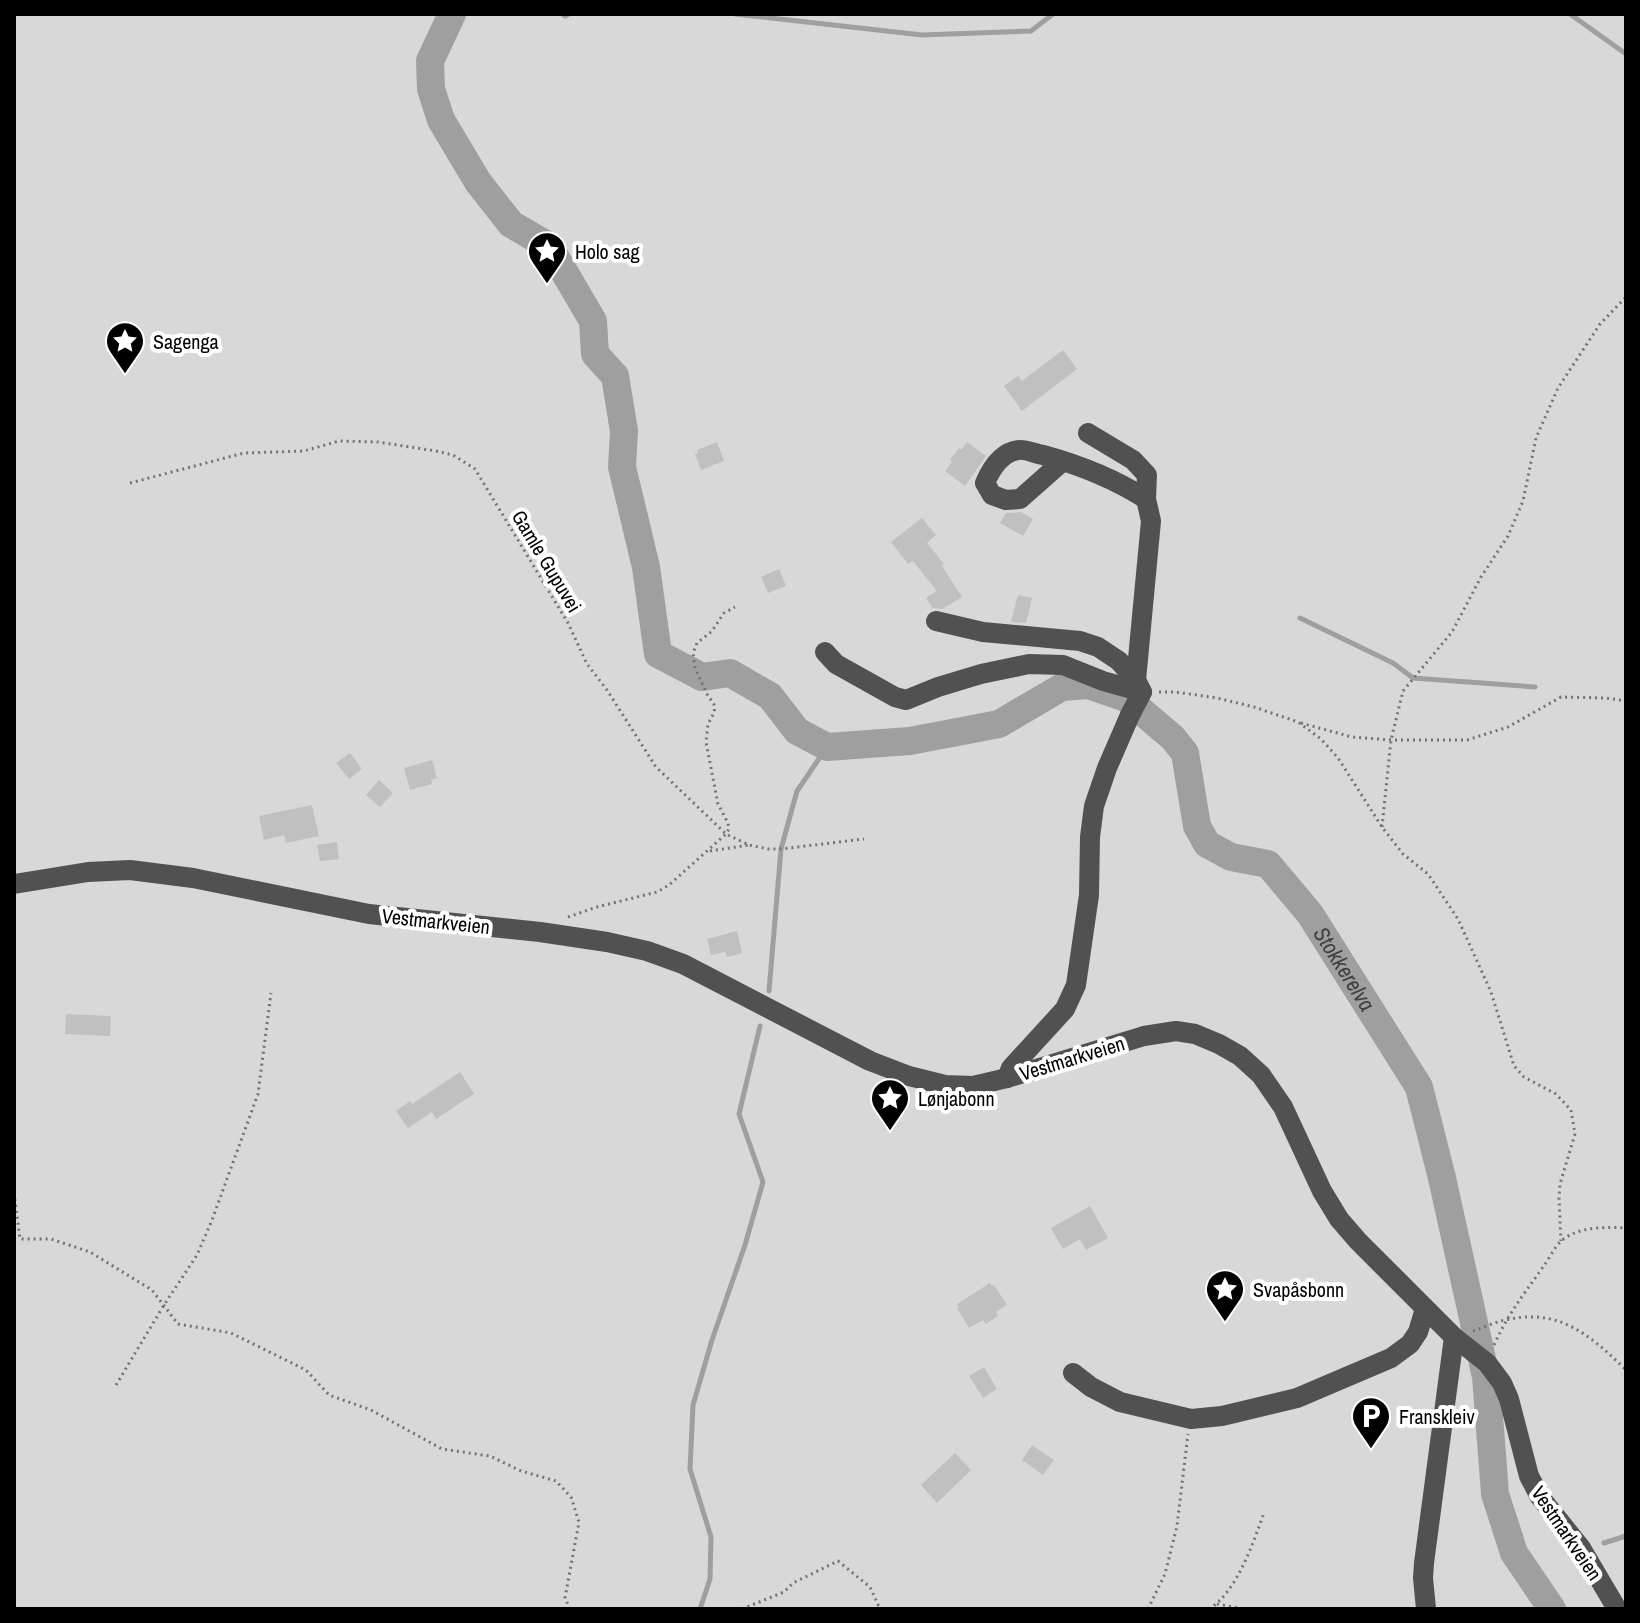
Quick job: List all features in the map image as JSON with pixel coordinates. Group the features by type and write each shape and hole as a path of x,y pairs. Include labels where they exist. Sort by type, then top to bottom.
{"street":[{"path":"1007,1078 1011,1068 1065,1009 1076,985 1089,895 1094,806 1139,686 1151,521 1146,499 1147,475 1133,460 1088,433"},
{"path":"1063,461 1122,484 1146,499"},
{"path":"936,621 983,632 1080,641 1098,647 1119,661 1139,686"},
{"path":"825,652 836,664 906,700 938,687 1029,664 1063,665 1113,684 1139,686"},
{"name":"Vestmarkveien","path":"14,884 88,872 130,870 193,878 369,914 607,942 647,951 683,964 870,1061 909,1076 945,1085 973,1086 1144,1036 1176,1031 1195,1034 1219,1044 1240,1056 1261,1075 1283,1107 1322,1191 1339,1219 1425,1309 1482,1359 1502,1383 1529,1476 1540,1497 1581,1548 1620,1609"},
{"path":"1073,1373 1091,1387 1120,1402 1191,1419 1222,1416 1297,1398 1391,1358 1410,1344 1418,1332 1425,1309"},
{"path":"1426,1609 1424,1563 1454,1337"},
{"path":"1620,1609 1626,1602"}],"path":[{"path":"1382,827 1391,740 1403,691 1452,632 1481,577 1508,536 1523,501 1536,438 1558,388 1600,324 1626,297"},
{"name":"Gamle Gupuvei","path":"130,483 244,453 304,451 339,441 378,442 453,455 475,469 568,623 587,664 656,767 726,834 749,845 768,849 864,839"},
{"path":"540,932 597,907 657,892 709,851 729,829 718,804 706,742 708,724 715,706 695,668 693,653 697,643 712,631 724,613 735,607"},
{"path":"1139,686 1217,698 1352,737 1391,740 1467,740 1508,727 1561,697 1626,701"},
{"path":"1298,722 1321,739 1338,758 1382,827 1403,854 1428,874 1458,919 1491,992 1514,1066 1524,1077 1556,1094 1571,1110 1575,1134 1560,1184 1561,1241"},
{"path":"709,851 749,845"},
{"path":"116,1385 197,1255 212,1220 258,1094 271,993"},
{"path":"14,1193 20,1239"},
{"path":"1482,1359 1561,1241 1599,1226 1626,1228"},
{"path":"14,1240 51,1239 90,1252 152,1290 178,1324 231,1333 306,1370 329,1395 371,1410 442,1449 490,1456 521,1471 556,1481 571,1497 579,1522 565,1598 570,1609"},
{"path":"1454,1337 1506,1320 1527,1316 1548,1318 1569,1323 1626,1370"},
{"path":"1148,1609 1165,1574 1177,1526 1185,1446 1191,1419"},
{"path":"1209,1609 1217,1604 1241,1571 1264,1513"},
{"path":"742,1609 784,1592 793,1583 838,1561 870,1587 880,1609"},
{"path":"1217,1604 1244,1609"}],"shaded area":[{"path":"14,14 1626,14 1626,1609 14,1609"}],"building":[{"path":"1063,350 1077,369 1022,411 1004,386 1018,376 1022,381"},
{"path":"717,442 724,461 701,470 695,454 697,450"},
{"path":"967,442 986,456 965,486 945,471 959,448 961,450"},
{"path":"1020,512 1033,519 1023,536 1000,523 1006,513"},
{"path":"922,518 936,535 927,543 944,564 942,566 962,597 942,609 933,608 926,598 937,591 913,561 908,564 891,542"},
{"path":"779,569 786,586 768,593 761,577"},
{"path":"1018,595 1032,598 1026,623 1011,622"},
{"path":"350,753 362,769 349,779 336,763"},
{"path":"432,760 437,778 431,780 432,784 410,790 404,768"},
{"path":"379,780 393,793 380,807 366,795"},
{"path":"312,805 319,836 286,843 284,835 264,840 259,816"},
{"path":"337,842 339,859 320,861 317,845"},
{"path":"737,931 742,953 727,957 725,952 711,955 707,939"},
{"path":"66,1014 111,1016 110,1036 65,1034"},
{"path":"460,1072 474,1094 436,1119 432,1112 408,1128 396,1111"},
{"path":"1090,1206 1108,1238 1086,1250 1080,1239 1063,1249 1051,1228"},
{"path":"990,1283 1007,1305 986,1324 983,1320 969,1328 957,1304"},
{"path":"984,1367 997,1389 983,1398 969,1376"},
{"path":"1032,1445 1054,1460 1043,1475 1022,1460"},
{"path":"955,1453 971,1470 937,1503 921,1485"}],"waterway":[{"name":"Stokkerelva","path":"452,14 430,61 431,89 441,120 478,182 511,224 549,246 593,321 595,354 615,376 624,431 622,467 646,567 658,654 702,677 730,673 770,696 797,731 827,747 910,741 999,724 1062,687 1088,685 1126,698 1173,738 1185,753 1197,826 1207,844 1231,857 1268,864 1310,914 1419,1087 1486,1377 1495,1494 1514,1553 1552,1609"},
{"path":"562,14 569,14"},
{"path":"735,14 922,35 1031,31 1053,14"},
{"path":"1570,14 1626,54"},
{"path":"1300,618 1393,663 1413,678 1535,687"},
{"path":"769,991 781,849 797,791 827,747"},
{"path":"700,1609 710,1579 711,1537 690,1469 693,1405 763,1182 739,1114 760,1026"},
{"path":"1604,1543 1626,1536"}],"place":[{"name":"Holo sag","path":"547,285"},
{"name":"Sagenga","path":"125,375"},
{"name":"Lønjabonn","path":"890,1132"},
{"name":"Svapåsbonn","path":"1225,1323"},
{"name":"Franskleiv","path":"1371,1450"}]}
